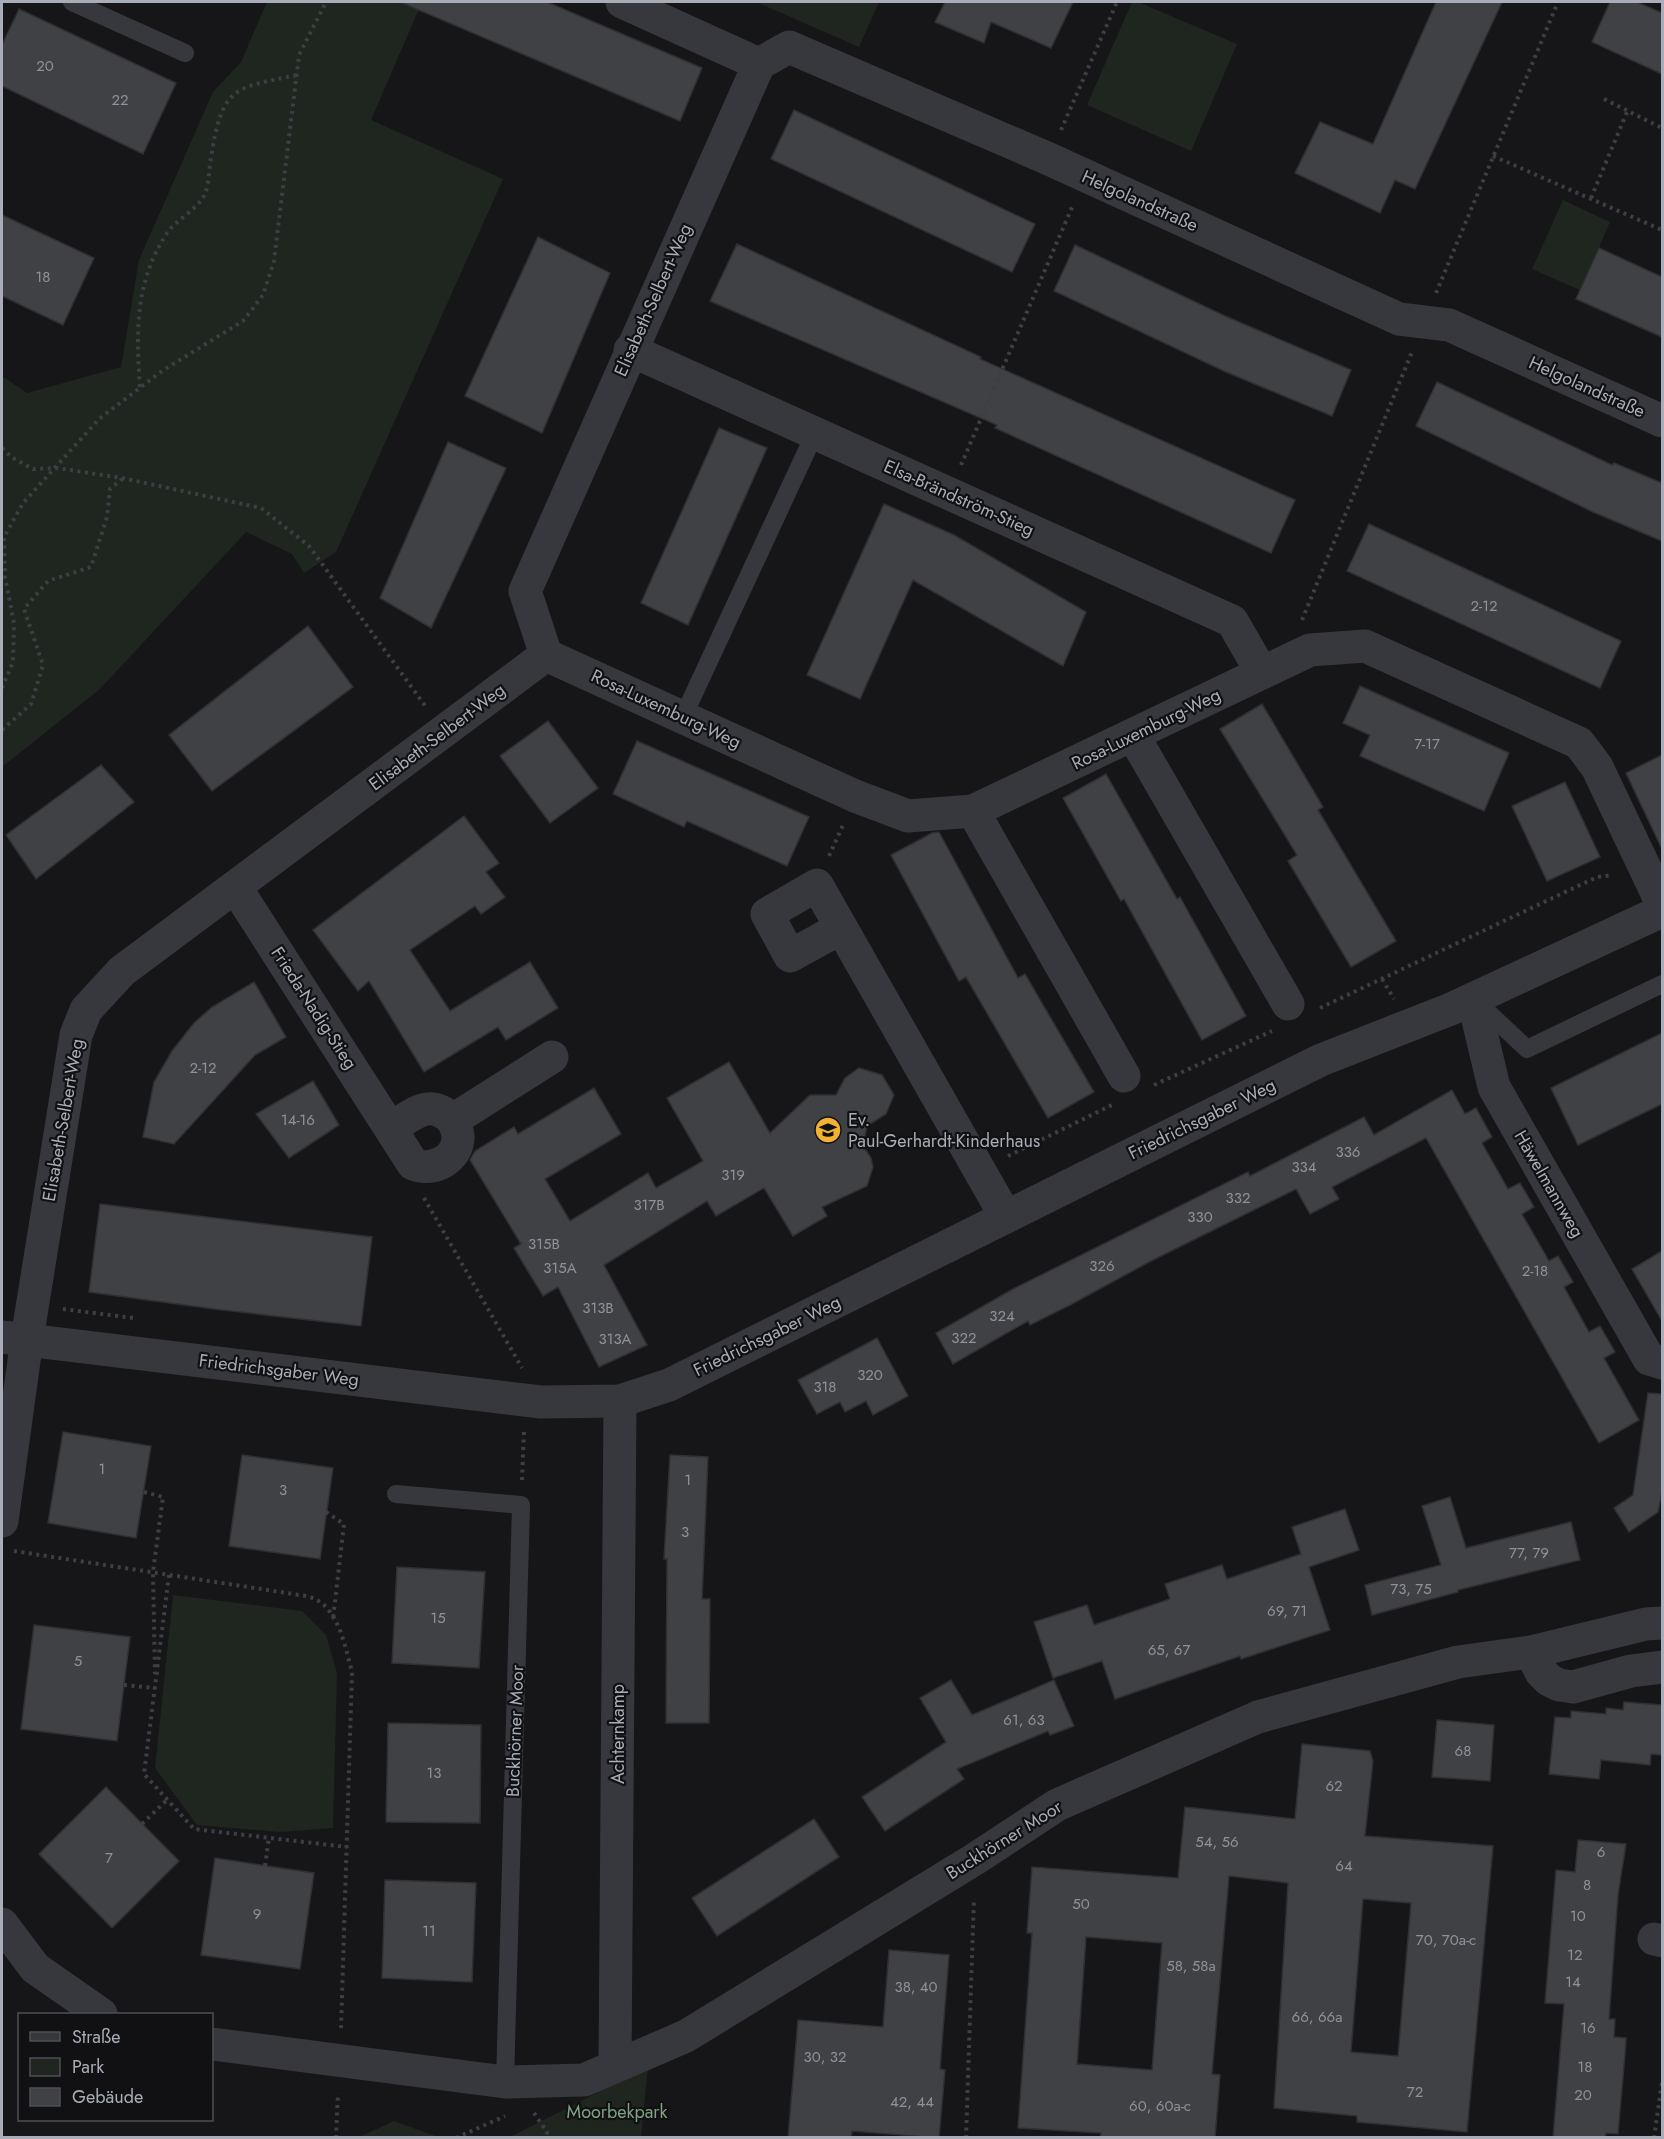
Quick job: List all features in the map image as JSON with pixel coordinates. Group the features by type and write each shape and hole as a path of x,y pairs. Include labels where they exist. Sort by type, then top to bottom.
{"street":[{"path":"622,2 759,64"},
{"name":"Helgolandstraße","path":"759,64 789,47 1049,159 1399,319 1449,325 1662,421"},
{"name":"Elisabeth-Selbert-Weg","path":"14,1338 32,1305 76,1035 86,1010 122,971 546,655 525,591 630,350 759,64"},
{"name":"Elsa-Brändström-Stieg","path":"630,350 1232,621 1262,673"},
{"name":"Rosa-Luxemburg-Weg","path":"546,655 855,796 908,816 973,811 1310,650 1365,646 1579,743 1597,766 1662,904"},
{"path":"1133,735 1294,1014"},
{"path":"973,811 1127,1090"},
{"path":"841,928 790,956 766,914 817,885 1006,1217"},
{"name":"Frieda-Nadig-Stieg","path":"236,888 413,1164 421,1168"},
{"name":"Friedrichsgaber Weg","path":"14,1338 533,1390 620,1401 669,1385 1321,1060 1473,999 1662,911"},
{"name":"Häwelmannweg","path":"1473,999 1494,1087 1656,1361"},
{"path":"453,1120 552,1057"},
{"path":"391,1128 432,1107 441,1108 453,1120 459,1136 456,1148 441,1164 421,1168"},
{"path":"7,1536 14,1338"},
{"name":"Achternkamp","path":"615,2066 620,1401"},
{"name":"Buckhörner Moor","path":"213,2044 505,2082 584,2080 686,2036 975,1859 1058,1805 1258,1717 1458,1662 1531,1652 1646,1624 1662,1623"},
{"path":"1531,1652 1549,1680 1566,1686 1662,1667"},
{"path":"2,1924 35,1968 100,2013"},
{"path":"455,2075 528,2105 567,2080"}],"lane":[{"path":"72,2 185,53"},
{"path":"682,717 815,433"},
{"path":"1473,999 1527,1049 1662,984"},
{"path":"396,1494 521,1505"},
{"name":"Buckhörner Moor","path":"505,2082 521,1505"}],"path":[{"path":"2,688 14,662 14,623 5,577 3,538 23,503 99,419 162,371 243,321 263,295 274,261 290,148 299,55 326,2"},
{"path":"1049,159 1117,2"},
{"path":"140,387 137,350 141,289 167,233 205,194 215,134 228,98 246,85 298,75"},
{"path":"1604,99 1662,128"},
{"path":"1591,198 1627,112"},
{"path":"1493,156 1662,230"},
{"path":"949,494 1085,177"},
{"path":"2,448 11,457 33,469 57,468 123,478 261,508 309,546 444,733"},
{"path":"2,730 31,704 43,665 24,609 48,581 91,567 107,518 110,489 123,478"},
{"path":"817,885 855,796"},
{"path":"987,1182 990,1165 1127,1090 1597,877 1647,871"},
{"path":"421,1168 422,1194 533,1390 521,1505"},
{"path":"32,1305 137,1318"},
{"path":"509,1366 521,1367"},
{"path":"521,1367 533,1390"},
{"path":"144,1492 163,1497 153,1572 155,1689"},
{"path":"326,1512 344,1524 333,1620"},
{"path":"7,1536 153,1572 315,1599 333,1620 343,1639 352,1672 336,2138"},
{"path":"169,1575 144,1774 194,1829 347,1846"},
{"path":"124,1685 155,1689"},
{"path":"142,1824 167,1800"},
{"path":"265,1866 269,1838"},
{"path":"966,2138 975,1859"},
{"path":"1654,2138 1662,2082"},
{"path":"528,2105 547,2132 546,2138"}],"green space":[{"path":"267,2 422,2 371,120 503,179 336,552 304,573 292,554 246,532 100,689 2,767 2,376 27,393 121,367 139,260 213,92 241,62"},
{"path":"756,2 879,2 859,47"},
{"path":"1132,2 1138,2 1237,44 1191,151 1087,105"},
{"path":"1563,200 1610,222 1580,290 1532,269"},
{"path":"173,1595 302,1611 326,1635 337,1673 333,1828 281,1832 197,1825 155,1768"},
{"name":"Moorbekpark","path":"648,2067 641,2137 510,2137"},
{"path":"394,2121 438,2137 359,2137"}],"building":[{"path":"400,2 547,2 702,68 680,121"},
{"path":"945,2 1073,2 1051,48 991,22 984,43 935,22"},
{"path":"1436,2 1502,2 1415,189 1395,180 1380,213 1295,173 1320,122 1373,144"},
{"path":"1610,2 1637,2 1662,13 1662,74 1592,42"},
{"path":"19,9 176,83 143,154 2,86 2,45"},
{"path":"794,110 1035,224 1012,272 771,159"},
{"path":"2,215 94,258 63,325 2,296"},
{"path":"538,237 610,273 542,433 465,396"},
{"path":"737,244 981,357 980,359 1295,500 1271,553 995,428 997,425 710,301"},
{"path":"1075,245 1225,316 1351,370 1332,416 1226,372 1054,291"},
{"path":"1599,248 1662,277 1662,337 1576,299"},
{"path":"1437,382 1612,465 1614,463 1662,483 1662,541 1593,512 1416,426"},
{"path":"719,428 767,448 688,625 641,603"},
{"path":"448,442 506,468 431,628 380,598"},
{"path":"884,504 954,535 1086,612 1063,666 913,580 860,699 807,675"},
{"path":"1369,524 1621,641 1600,688 1347,571"},
{"path":"308,626 353,687 212,791 169,735"},
{"path":"1360,686 1509,753 1484,811 1360,756 1370,735 1343,723"},
{"path":"1262,704 1323,807 1318,810 1396,941 1351,967 1288,861 1297,855 1220,729"},
{"path":"548,721 598,788 550,823 500,756"},
{"path":"637,741 809,817 787,866 687,821 684,827 613,794"},
{"path":"1662,755 1662,849 1626,773"},
{"path":"101,765 134,802 36,879 6,835"},
{"path":"1106,774 1177,899 1180,897 1246,1016 1202,1040 1124,899 1121,901 1063,798"},
{"path":"1565,782 1600,857 1547,881 1512,806"},
{"path":"464,816 499,863 486,872 505,897 481,914 475,906 410,950 450,1011 530,962 558,1008 506,1040 498,1027 424,1072 369,981 358,991 313,930"},
{"path":"939,832 1018,978 1025,974 1094,1092 1048,1118 966,977 959,981 891,855 932,833"},
{"path":"254,982 286,1037 255,1055 174,1144 143,1137 154,1082 172,1051 194,1023 212,1007"},
{"path":"1662,1033 1662,1104 1578,1145 1551,1088"},
{"path":"729,1062 770,1133 810,1095 836,1095 845,1078 859,1068 882,1075 894,1095 886,1114 867,1126 863,1146 871,1158 873,1167 867,1186 822,1207 827,1216 793,1236 764,1188 716,1216 707,1201 604,1265 647,1345 599,1367 558,1287 543,1296 514,1248 521,1244 470,1160 475,1151 514,1127 518,1134 594,1088 621,1134 545,1179 570,1221 648,1173 656,1188 703,1161 667,1098"},
{"path":"313,1081 339,1125 289,1158 256,1114"},
{"path":"1452,1090 1465,1114 1476,1108 1492,1137 1482,1143 1508,1189 1520,1183 1534,1207 1522,1214 1549,1261 1558,1256 1573,1282 1564,1287 1589,1332 1600,1326 1615,1352 1604,1358 1639,1420 1599,1443 1426,1138 1332,1187 1339,1199 1310,1214 1296,1189 1149,1262 1030,1325 1028,1321 953,1364 936,1333 1013,1289 1248,1172 1250,1176 1364,1117 1374,1135"},
{"path":"100,1204 372,1237 361,1326 89,1292"},
{"path":"1662,1251 1662,1321 1632,1269"},
{"path":"877,1338 908,1396 873,1415 866,1401 845,1412 840,1402 817,1414 798,1380"},
{"path":"1648,1393 1662,1394 1662,1491 1658,1512 1629,1532 1614,1508 1633,1495"},
{"path":"63,1432 151,1446 136,1538 48,1523"},
{"path":"242,1455 333,1468 320,1559 229,1546"},
{"path":"670,1455 708,1457 702,1599 710,1599 709,1723 666,1723 667,1559 664,1559"},
{"path":"1450,1497 1466,1548 1571,1522 1580,1560 1458,1590 1458,1592 1372,1615 1365,1585 1441,1565 1422,1506"},
{"path":"1345,1509 1359,1550 1309,1567 1330,1630 1241,1659 1240,1656 1115,1699 1102,1661 1053,1678 1034,1622 1087,1605 1094,1625 1170,1599 1165,1584 1222,1565 1227,1579 1301,1554 1292,1527"},
{"path":"397,1567 485,1572 479,1668 392,1663"},
{"path":"34,1625 130,1637 117,1741 21,1729"},
{"path":"951,1680 972,1715 1054,1680 1074,1726 1050,1735 1048,1731 957,1769 964,1779 885,1831 862,1797 946,1742 920,1698"},
{"path":"1624,1702 1662,1705 1662,1755 1651,1754 1650,1765 1601,1760 1599,1779 1549,1774 1555,1717 1571,1718 1571,1711 1606,1714 1606,1708 1623,1710"},
{"path":"1437,1720 1494,1725 1490,1781 1432,1777"},
{"path":"388,1723 481,1725 480,1823 386,1822"},
{"path":"1302,1744 1370,1751 1373,1761 1365,1836 1493,1846 1467,2132 1357,2122 1357,2116 1274,2108 1288,1883 1229,1876 1212,2074 1220,2075 1215,2138 1100,2138 1101,2133 1018,2128 1032,1933 1027,1933 1032,1867 1178,1878 1185,1807 1295,1819","holes":["1363,1899 1411,1903 1398,2056 1351,2052","1086,1937 1162,1943 1152,2070 1077,2064"]},
{"path":"106,1787 179,1861 112,1928 39,1854"},
{"path":"814,1819 839,1857 717,1936 692,1898"},
{"path":"1578,1840 1626,1844 1618,1895 1609,2019 1615,2019 1614,2037 1626,2038 1625,2054 1618,2134 1606,2133 1605,2138 1553,2138 1564,2004 1545,2003 1556,1870 1575,1872"},
{"path":"215,1858 314,1873 300,1969 201,1955"},
{"path":"385,1880 476,1883 472,1982 382,1978"},
{"path":"889,1950 949,1955 940,2069 945,2070 939,2138 852,2131 851,2138 788,2138 798,2020 883,2027"}],"place":[{"name":"Ev. Paul-Gerhardt-Kinderhaus","path":"828,1130"}]}
